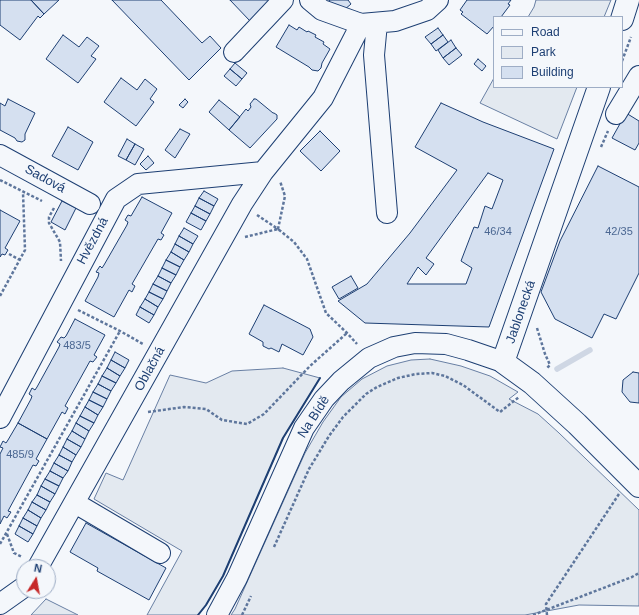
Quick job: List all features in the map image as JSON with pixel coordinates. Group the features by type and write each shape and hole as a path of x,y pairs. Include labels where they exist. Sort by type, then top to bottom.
{"main road":[{"path":"623,16 628,0"},
{"name":"Jablonecká","path":"503,362 599,88"},
{"path":"503,362 532,383 577,424 631,487"}],"street":[{"path":"234,52 283,0"},
{"path":"310,0 322,10 369,23 395,21 427,10 438,0"},
{"path":"369,23 374,55 387,213"},
{"name":"Oblačná","path":"42,559 242,204 266,167 323,98 369,23"},
{"path":"616,114 639,76"},
{"name":"Sadová","path":"0,155 90,204"},
{"name":"Hvězdná","path":"0,418 116,199 138,184 266,167"},
{"name":"Na Bídě","path":"217,615 237,578 304,428 324,399 340,381 369,358 394,347 415,343 446,344 503,362"},
{"path":"75,503 160,553"},
{"path":"0,604 16,593"}],"path":[{"path":"266,167 278,177 285,196 278,229"},
{"path":"0,180 24,192 25,250 0,296"},
{"path":"242,204 278,229 294,242 305,255 326,313 347,333 369,358"},
{"path":"54,208 49,217 49,223 60,242 63,292 81,302 78,310 120,331 158,353"},
{"path":"219,243 278,229"},
{"path":"9,254 20,260"},
{"path":"0,544 120,331"},
{"path":"124,415 184,407 206,409 222,420 247,424 264,414 310,366 347,333"},
{"path":"538,333 544,354 550,365"},
{"path":"273,548 310,469 329,436 343,417 366,394 398,378 416,374 432,373 445,376 463,385 500,412"},
{"path":"546,615 546,604 631,487"},
{"path":"7,533 14,553 26,559"},
{"path":"533,615 639,573"},
{"path":"242,615 251,595"}],"green space":[{"path":"536,0 611,0 604,16 529,16"},
{"path":"493,80 493,88 577,88 557,139 480,103"},
{"path":"430,359 461,366 490,376 518,392 509,399 538,414 639,510 639,606 579,605 525,615 231,615 305,453 323,422 341,397 362,379 387,366 411,360"},
{"path":"283,368 320,378 283,438 223,576 206,605 198,615 147,615 182,551 94,499 106,473 123,480 170,375 206,383 232,371"},
{"path":"46,599 78,615 31,615"}],"building":[{"path":"0,0 31,0 44,14 40,18 38,16 20,40 0,25"},
{"path":"31,0 59,0 44,14"},
{"path":"112,0 161,0 202,43 210,36 221,48 189,80"},
{"path":"230,0 272,0 250,21"},
{"path":"330,0 348,0 351,4 344,10 326,3"},
{"path":"467,0 511,0 508,4 510,5 502,16 493,16 493,27 487,34 461,14 463,12 460,10"},
{"path":"289,25 297,30 299,27 316,35 315,37 324,42 323,44 330,49 318,71 312,70 276,47"},
{"path":"438,28 443,35 431,44 425,37"},
{"path":"63,35 79,47 87,37 99,46 91,56 96,59 78,83 46,59"},
{"path":"443,35 448,42 436,51 431,44"},
{"path":"451,40 456,48 443,58 438,50"},
{"path":"456,48 462,55 449,65 443,58"},
{"path":"478,59 486,66 482,71 474,64"},
{"path":"235,63 247,73 242,79 230,69"},
{"path":"230,69 242,79 236,86 224,76"},
{"path":"121,78 137,90 145,79 157,89 150,99 154,102 136,126 104,102"},
{"path":"8,99 35,113 25,134 25,140 22,142 17,141 15,138 0,130 0,103 5,106"},
{"path":"185,99 188,102 183,108 179,105"},
{"path":"254,99 277,115 277,119 250,148 229,130 246,109 248,111 251,107 250,104"},
{"path":"219,100 240,117 229,130 209,112"},
{"path":"441,103 483,122 554,149 489,327 365,323 338,301 367,284 410,233 457,170 415,147","holes":["488,173 503,180 492,209 485,206 478,228 474,227 461,261 472,268 466,284 407,284 418,267 426,275 434,264 426,258"]},
{"path":"626,113 639,121 639,143 635,150 612,138"},
{"path":"68,127 93,142 78,170 52,156"},
{"path":"180,129 190,134 175,158 165,150"},
{"path":"320,131 340,151 321,171 300,151"},
{"path":"127,139 135,144 126,160 118,156"},
{"path":"135,144 144,149 135,165 126,160"},
{"path":"148,156 154,163 146,170 140,164"},
{"path":"598,166 639,187 639,273 616,319 604,314 592,338 555,319 541,292 560,241"},
{"path":"204,191 218,199 214,206 199,198"},
{"path":"142,197 172,213 161,233 164,235 161,240 158,239 132,284 135,286 132,292 129,290 114,317 85,301 98,277 99,273 96,272 100,266 102,268 104,265 127,225 128,222 125,220 128,215 131,216"},
{"path":"199,198 214,206 210,214 195,206"},
{"path":"62,201 76,208 65,230 51,222"},
{"path":"195,206 210,214 206,221 191,213"},
{"path":"0,210 20,221 5,248 8,250 5,255 2,254 0,257"},
{"path":"191,213 206,221 201,230 186,222"},
{"path":"184,228 198,236 193,244 179,236"},
{"path":"179,236 193,244 189,252 175,244"},
{"path":"175,244 189,252 184,260 171,252"},
{"path":"171,252 184,260 180,267 166,260"},
{"path":"166,260 180,267 176,275 162,268"},
{"path":"162,268 176,275 171,283 158,276"},
{"path":"158,276 171,283 167,291 153,284"},
{"path":"351,276 358,288 339,299 332,287"},
{"path":"153,284 167,291 163,299 149,292"},
{"path":"149,292 163,299 158,307 145,299"},
{"path":"145,299 158,307 154,315 140,307"},
{"path":"264,305 310,329 313,337 303,355 282,344 279,352 271,348 269,349 263,346 263,342 249,334"},
{"path":"140,307 154,315 149,323 136,315"},
{"path":"75,319 105,335 94,355 97,357 93,362 90,361 65,406 68,408 65,414 62,412 47,439 18,423 31,399 32,396 29,394 32,388 35,390 37,387 59,347 60,344 57,342 61,337 64,338 66,336"},
{"path":"115,352 129,360 125,368 111,360"},
{"path":"111,360 125,368 120,376 107,368"},
{"path":"107,368 120,376 116,383 102,376"},
{"path":"633,372 639,373 639,403 630,402 622,392 623,380"},
{"path":"102,376 116,383 111,391 98,384"},
{"path":"98,384 111,391 107,399 93,392"},
{"path":"93,392 107,399 103,407 89,400"},
{"path":"89,400 103,407 98,415 85,407"},
{"path":"85,407 98,415 94,423 80,416"},
{"path":"80,416 94,423 89,431 76,423"},
{"path":"18,423 47,439 36,459 39,461 36,466 33,465 8,511 11,512 7,518 4,516 0,524 0,454 3,448 0,447 3,441 6,443"},
{"path":"76,423 89,431 85,439 72,431"},
{"path":"72,431 85,439 81,447 67,439"},
{"path":"67,439 81,447 76,455 63,447"},
{"path":"63,447 76,455 72,462 59,455"},
{"path":"59,455 72,462 68,471 54,463"},
{"path":"54,463 68,471 63,478 50,471"},
{"path":"50,471 63,478 59,486 45,479"},
{"path":"45,479 59,486 55,494 41,486"},
{"path":"41,486 55,494 50,502 37,495"},
{"path":"37,495 50,502 46,510 32,502"},
{"path":"32,502 46,510 41,518 28,510"},
{"path":"28,510 41,518 37,526 23,518"},
{"path":"23,518 37,526 33,534 19,526"},
{"path":"86,523 166,568 149,600 97,571 98,568 70,552"},
{"path":"19,526 33,534 28,542 15,534"}],"waterway":[{"path":"557,369 590,350"}],"wall":[{"path":"198,615 206,605 223,576 283,438 320,378"}]}
